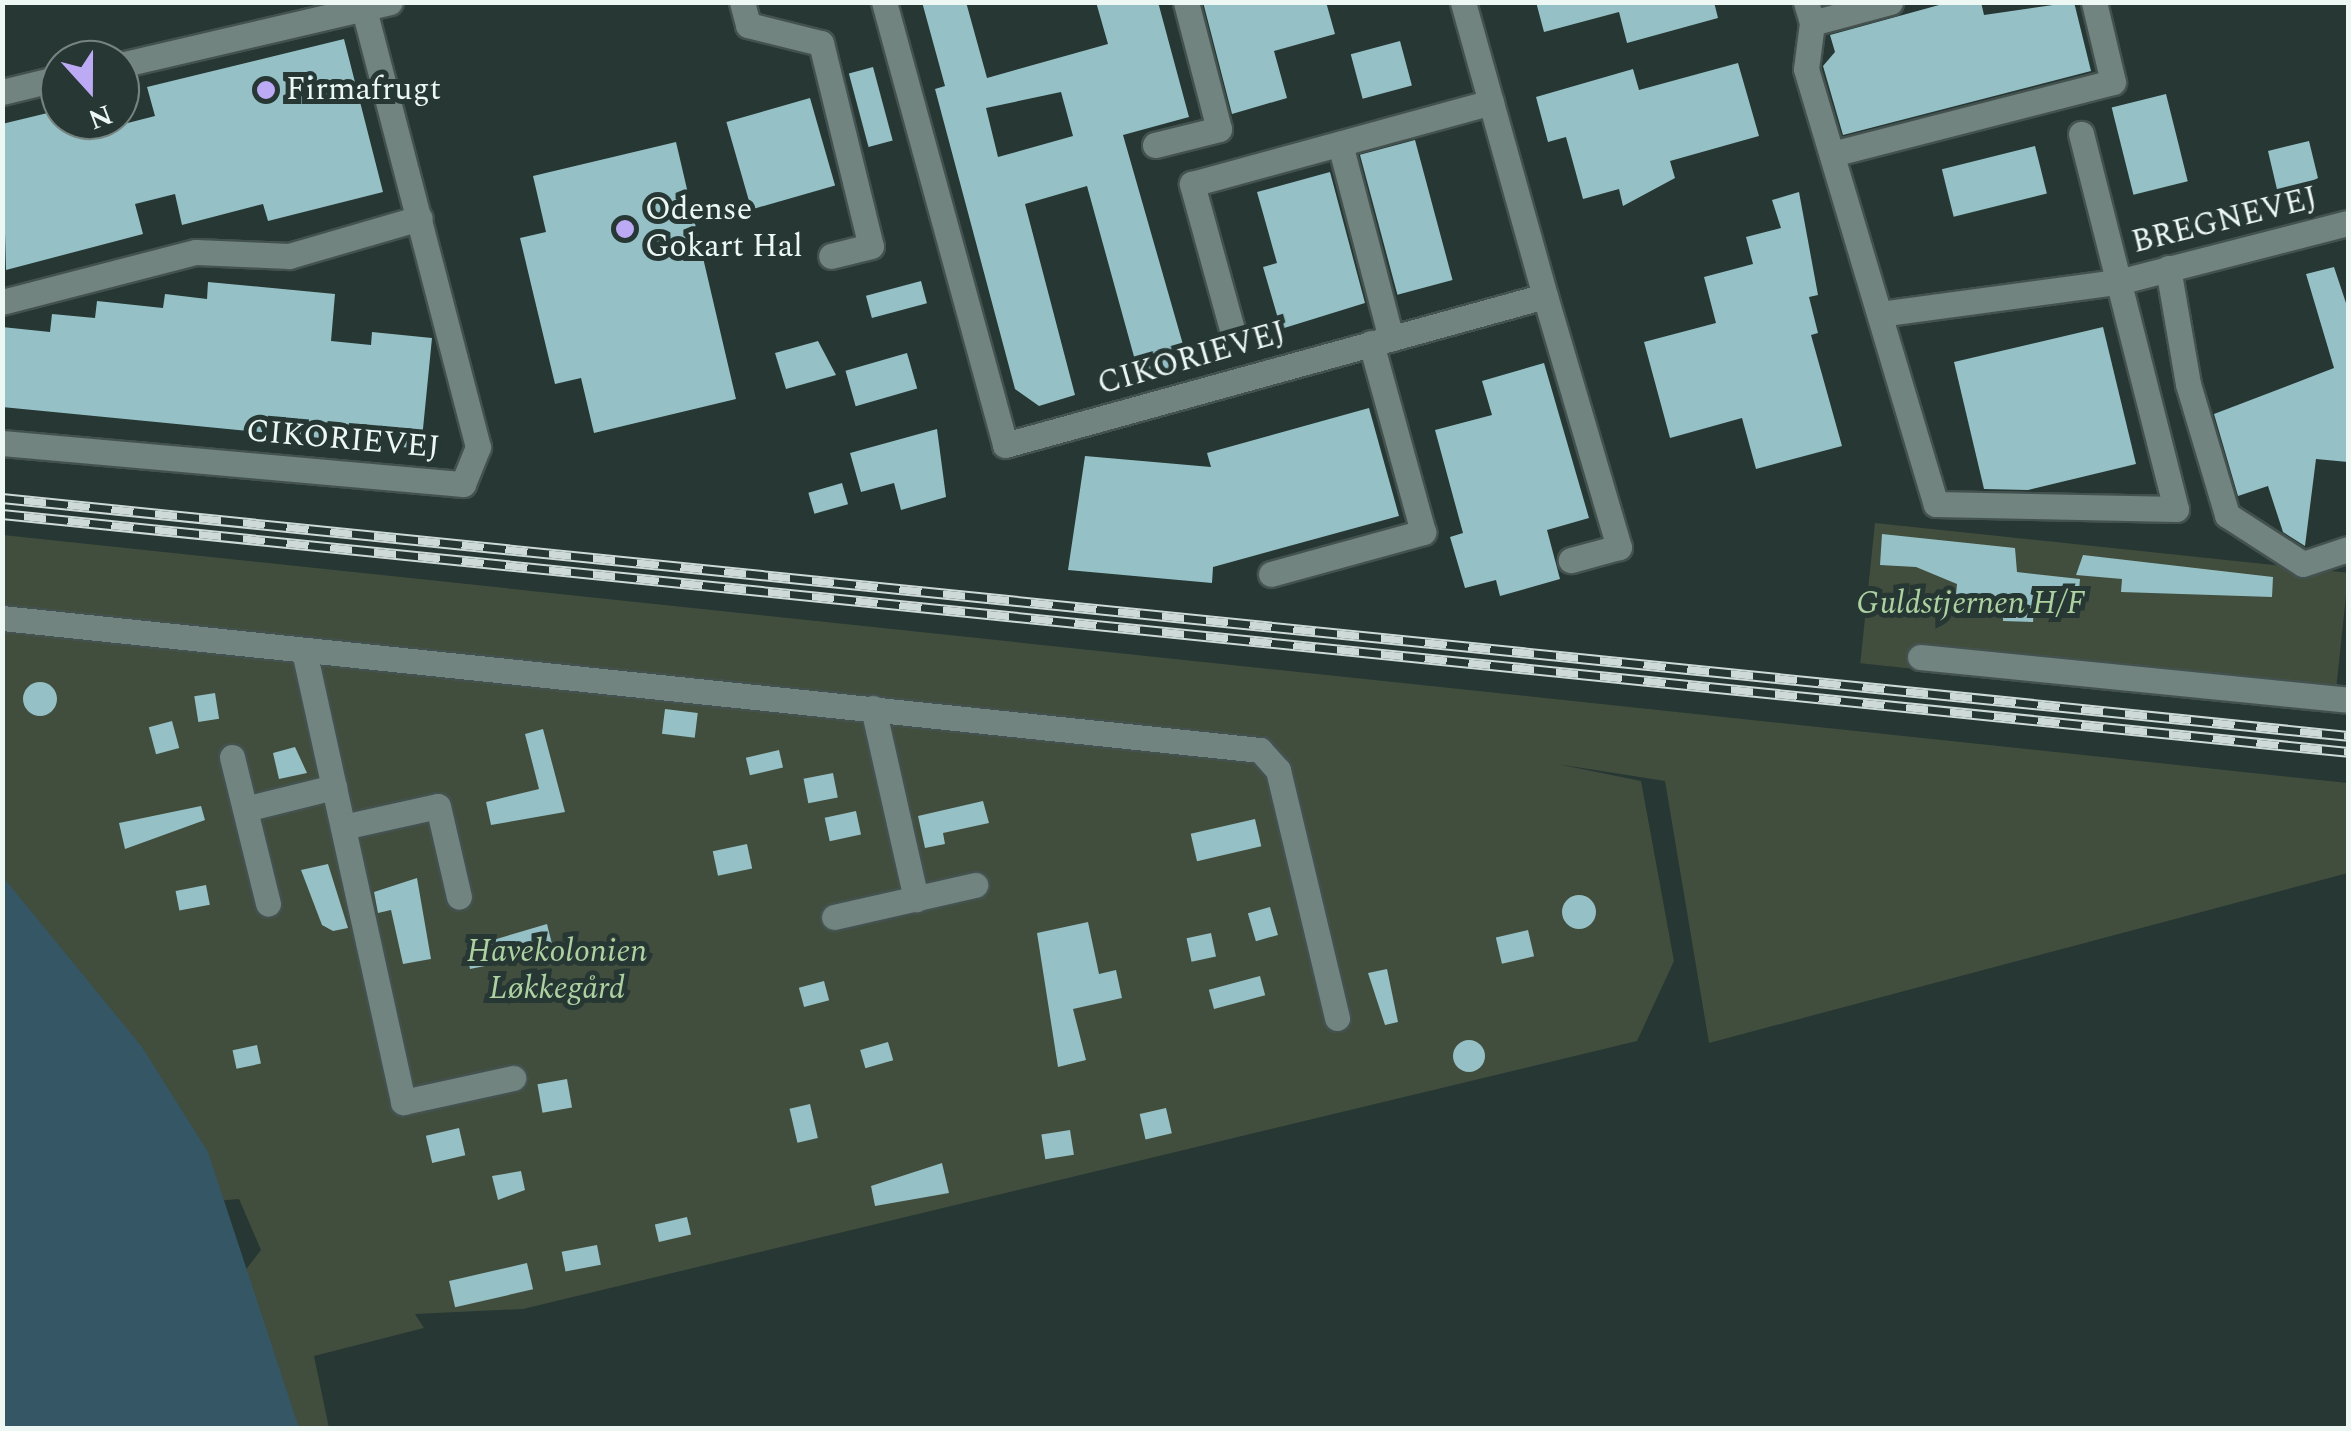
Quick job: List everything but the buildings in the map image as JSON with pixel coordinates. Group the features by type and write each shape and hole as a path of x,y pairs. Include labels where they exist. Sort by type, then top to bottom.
{"street":[{"path":"742,2 748,25 821,43 870,246 831,256"},
{"name":"CIKORIEVEJ","path":"884,2 1005,445 1545,296"},
{"path":"1155,145 1219,128 1186,2"},
{"path":"1463,2 1619,547 1571,560"},
{"path":"1890,2 1809,13 1806,69 1936,504 2176,508 2081,134"},
{"path":"1832,154 2114,82 2094,2"},
{"name":"CIKORIEVEJ","path":"2,443 463,484 478,447 420,218 377,5 140,60"},
{"path":"2,92 40,83"},
{"path":"1233,333 1192,184 1491,102"},
{"path":"1271,574 1423,532 1340,144"},
{"path":"2,302 196,252 289,256 420,218"},
{"name":"BREGNEVEJ","path":"1880,314 2118,282 2348,224"},
{"path":"2168,268 2188,384 2228,515 2303,564 2348,549"},
{"path":"2,618 1260,750 1278,770 1337,1018"},
{"path":"304,651 403,1102 513,1078"},
{"path":"1920,658 2348,700"},
{"path":"873,708 916,899"},
{"path":"232,757 268,904"},
{"path":"245,809 334,788"},
{"path":"343,827 438,806 459,897"},
{"path":"834,917 974,885"}],"green space":[{"name":"Guldstjernen H/F","path":"1875,523 2348,573 2334,713 1860,663"},
{"name":"Havekolonien Løkkegård","path":"3,535 2348,783 2348,873 1709,1043 1665,781 1557,764 1641,781 1674,961 1637,1041 523,1309 415,1314 424,1328 314,1356 329,1428 281,1428 222,1300 261,1250 239,1199 183,1204 3,959"}],"water":[{"path":"3,877 142,1047 208,1152 299,1428 3,1428"}],"railway":[{"path":"2,498 2348,736"},
{"path":"2,514 2348,752"}],"place":[{"name":"Firmafrugt","path":"266,90"},
{"name":"Odense Gokart Hal","path":"625,229"}]}
